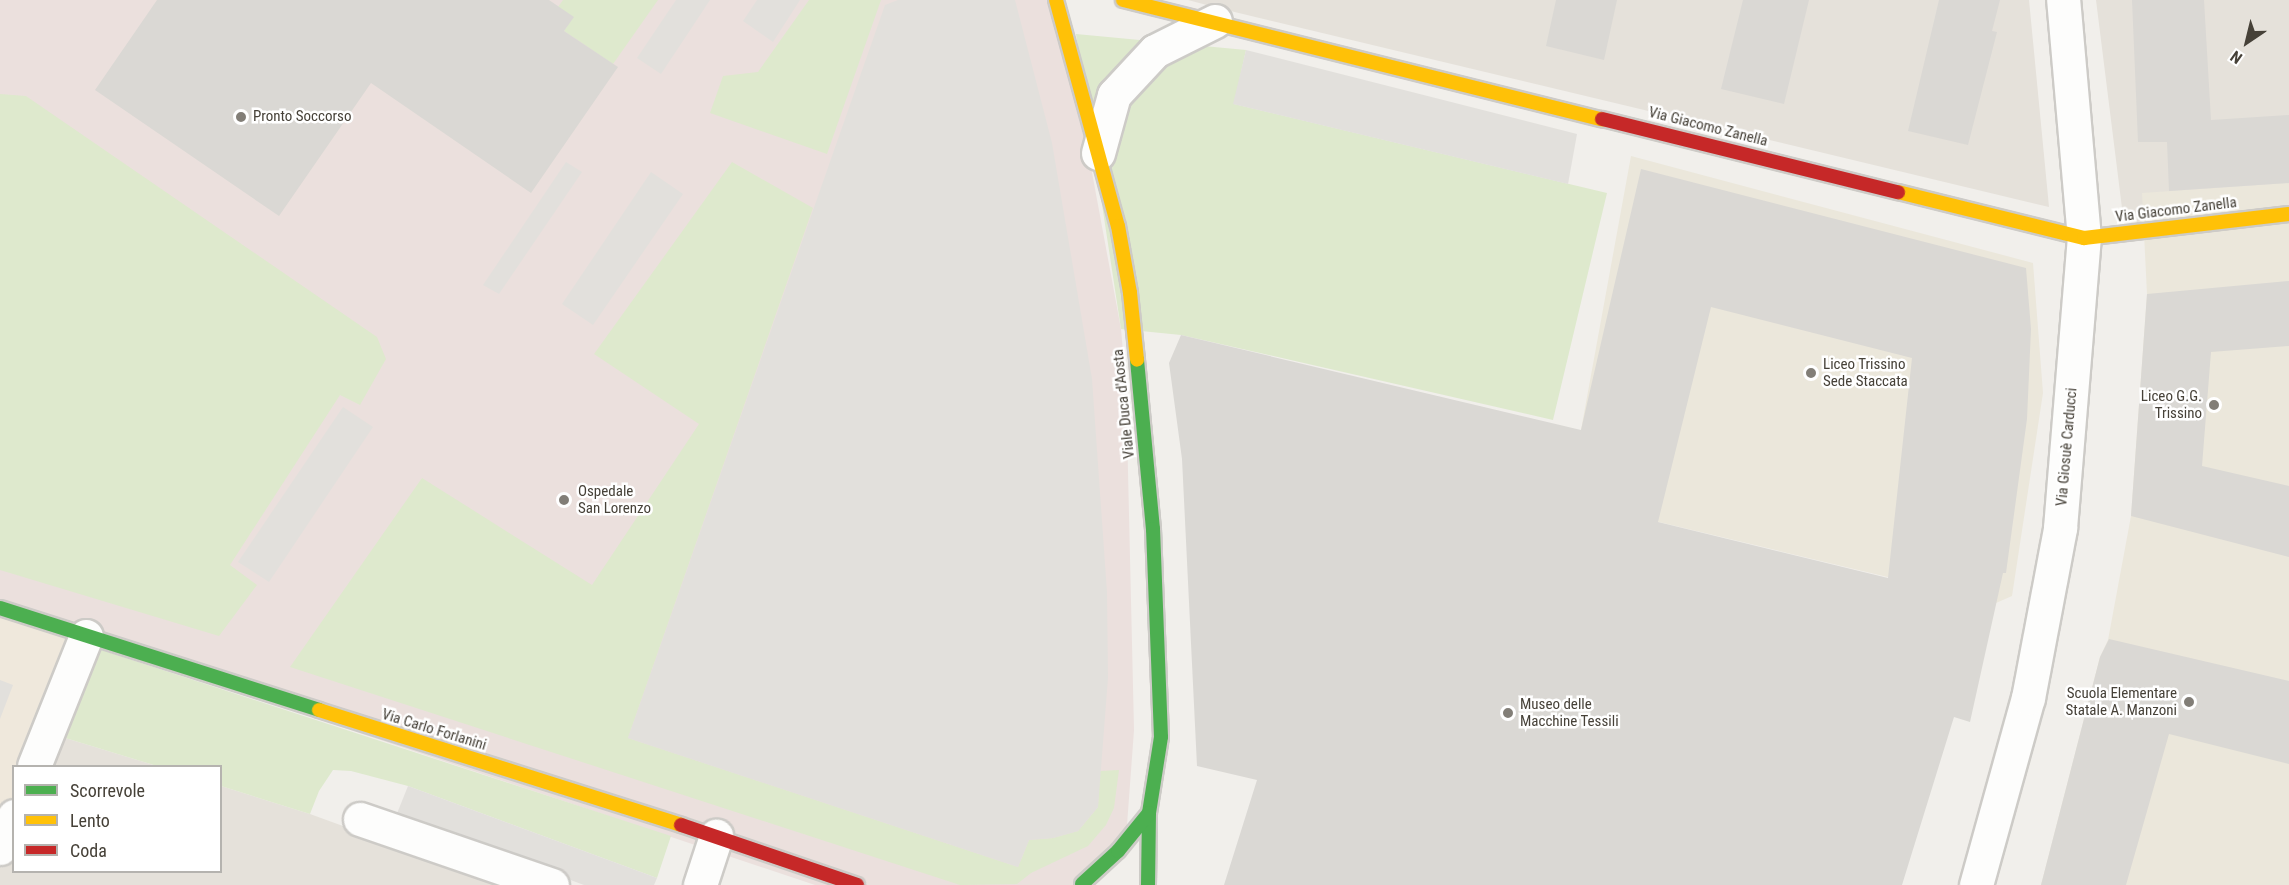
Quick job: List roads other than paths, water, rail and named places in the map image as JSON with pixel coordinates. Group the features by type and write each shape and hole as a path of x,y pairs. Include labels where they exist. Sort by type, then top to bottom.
{"street":[{"name":"Viale Duca d'Aosta","path":"1056,0 1118,226 1130,293 1153,529 1161,737 1149,813 1148,885"},
{"name":"Via Giacomo Zanella","path":"1123,0 2084,238 2289,214"},
{"name":"Via Giosuè Carducci","path":"1976,885 2028,698 2060,528 2084,238 2063,0"},
{"path":"1098,153 1114,95 1155,51 1215,21"},
{"name":"Via Carlo Forlanini","path":"0,608 716,836 857,885"},
{"path":"34,765 86,636"},
{"path":"1080,885 1118,851 1149,813"},
{"path":"360,819 552,885"},
{"path":"0,848 12,821"},
{"path":"700,885 716,836"},
{"path":"1080,885 1087,885"}],"place":[{"name":"Pronto Soccorso","path":"241,117"},
{"name":"Liceo Trissino Sede Staccata","path":"1811,373"},
{"name":"Liceo G.G. Trissino","path":"2214,405"},
{"name":"Ospedale San Lorenzo","path":"564,500"},
{"name":"Scuola Elementare Statale A. Manzoni","path":"2189,702"},
{"name":"Museo delle Macchine Tessili","path":"1508,713"}]}
